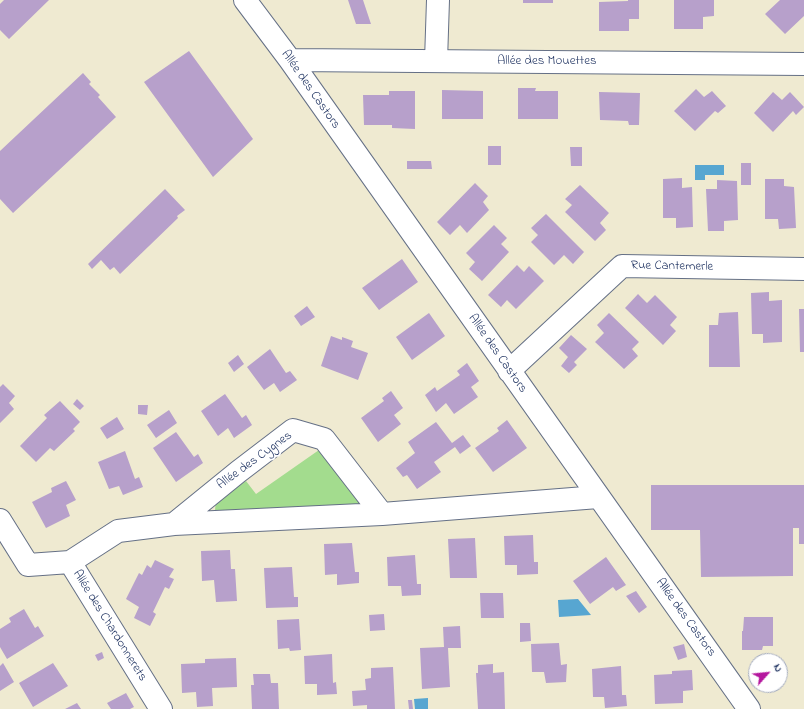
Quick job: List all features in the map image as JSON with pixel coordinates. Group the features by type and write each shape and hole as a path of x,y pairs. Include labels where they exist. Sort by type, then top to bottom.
{"street":[{"name":"Allée des Castors","path":"245,0 290,60 749,709"},
{"path":"436,61 438,0"},
{"name":"Allée des Mouettes","path":"290,60 804,64"},
{"name":"Rue Cantemerle","path":"509,371 622,266 804,269"},
{"name":"Allée des Cygnes","path":"174,524 293,430 324,439 382,514"},
{"path":"70,562 118,531 174,524 382,514 598,497"},
{"name":"Allée des Chardonnerets","path":"0,520 28,565 70,562 161,709"}],"green space":[{"path":"319,450 364,506 226,513 215,510 216,500 246,481 256,494"}],"water":[{"path":"695,165 724,165 724,175 705,175 705,180 695,180"},
{"path":"578,599 591,615 559,617 558,600"},
{"path":"428,698 428,709 415,709 414,699"}],"building":[{"path":"4,0 49,0 9,39 0,30 0,4"},
{"path":"348,0 363,0 371,24 356,24"},
{"path":"523,0 553,0 553,3 523,3"},
{"path":"639,0 639,19 629,19 629,31 599,31 599,2"},
{"path":"674,0 714,0 714,16 703,17 703,29 674,29"},
{"path":"780,0 804,0 804,16 785,34 765,14"},
{"path":"189,51 253,139 213,177 144,82"},
{"path":"83,73 91,82 89,84 100,95 98,97 116,117 13,213 0,199 0,151"},
{"path":"518,88 536,88 535,91 558,91 558,119 518,119"},
{"path":"696,89 704,97 712,91 726,106 718,113 715,111 695,131 674,111"},
{"path":"442,90 483,91 483,119 442,119"},
{"path":"389,91 415,91 415,129 392,128 392,125 364,125 363,95 389,95"},
{"path":"599,92 640,93 639,125 629,125 628,121 600,120"},
{"path":"773,92 782,100 790,92 804,107 796,115 793,111 773,132 754,113"},
{"path":"488,146 501,146 501,165 488,165"},
{"path":"570,147 582,147 582,166 571,166"},
{"path":"407,161 431,161 432,169 407,169"},
{"path":"741,163 751,163 751,185 741,185"},
{"path":"682,178 682,188 692,187 693,227 676,228 676,218 663,218 663,179"},
{"path":"765,179 784,179 784,186 794,187 796,228 779,229 778,219 765,219"},
{"path":"717,180 737,181 738,220 724,221 724,231 708,231 706,189 717,189"},
{"path":"475,183 488,196 483,202 489,210 467,233 460,225 450,235 437,222"},
{"path":"580,185 609,213 600,223 606,230 595,241 565,212 572,205 565,199"},
{"path":"165,189 185,210 177,216 178,218 120,274 114,267 110,270 101,260 92,269 88,264"},
{"path":"546,214 584,252 573,264 564,255 554,265 531,242 538,235 531,228"},
{"path":"494,225 507,238 501,244 509,252 482,281 469,269 475,262 466,253"},
{"path":"402,259 418,282 379,310 362,288"},
{"path":"517,265 524,272 529,266 544,281 516,309 507,300 501,307 488,295"},
{"path":"769,292 769,301 782,300 782,342 763,343 763,334 752,334 751,293"},
{"path":"638,294 647,303 655,295 677,317 670,325 676,331 663,345 625,308"},
{"path":"307,306 315,317 301,326 294,316"},
{"path":"799,309 804,309 804,352 800,352"},
{"path":"738,312 740,367 709,367 709,325 718,325 719,313"},
{"path":"429,313 445,336 412,360 396,337"},
{"path":"609,313 639,342 632,349 638,356 624,369 595,342 604,333 597,325"},
{"path":"571,335 587,349 574,362 577,365 569,373 561,366 568,357 559,348"},
{"path":"331,336 342,340 342,337 353,341 351,347 368,353 358,380 321,366"},
{"path":"270,349 286,373 290,371 297,380 280,392 274,383 264,390 247,367"},
{"path":"238,355 244,364 234,372 228,363"},
{"path":"467,363 479,381 471,387 478,397 454,414 446,403 436,412 425,395 435,387 437,391 460,375 457,371"},
{"path":"3,384 15,396 9,403 14,409 0,423 0,387"},
{"path":"391,391 403,408 394,415 401,424 378,442 361,418 384,401 382,398"},
{"path":"225,394 242,418 246,415 252,425 234,438 228,428 218,436 201,411"},
{"path":"77,399 84,406 80,410 73,404"},
{"path":"60,401 80,422 73,429 75,431 54,451 50,448 36,462 20,446 47,418 44,415"},
{"path":"138,405 148,405 147,415 138,414"},
{"path":"169,410 177,423 156,438 147,425"},
{"path":"117,417 124,429 107,439 100,428"},
{"path":"507,420 527,448 493,472 475,448 499,431 497,428"},
{"path":"436,422 452,443 463,435 471,446 460,454 455,447 434,462 441,472 417,489 407,475 403,477 396,468 415,453 408,442"},
{"path":"176,432 194,457 198,454 203,463 176,482 153,448"},
{"path":"125,451 135,479 139,477 143,487 123,495 119,486 109,489 98,462"},
{"path":"66,481 76,500 66,505 70,516 46,528 32,502 52,492 51,488"},
{"path":"651,485 804,485 804,544 799,544 799,528 793,528 793,576 701,577 700,530 651,530"},
{"path":"533,535 534,562 538,562 538,574 517,575 517,565 505,565 504,536"},
{"path":"475,538 477,578 450,578 448,539"},
{"path":"352,543 355,572 359,572 359,583 337,585 337,574 325,575 324,544"},
{"path":"230,550 231,569 235,569 237,601 216,602 214,580 202,581 201,551"},
{"path":"415,555 417,584 421,584 421,595 402,596 401,586 388,586 387,557"},
{"path":"606,557 626,585 616,591 613,587 590,604 573,581"},
{"path":"155,560 174,569 169,577 174,579 169,589 165,587 153,612 156,614 150,626 134,618 139,607 126,599 139,573 142,575 147,565 151,568"},
{"path":"292,567 294,597 298,597 298,607 266,608 264,568"},
{"path":"636,591 647,607 639,613 626,596"},
{"path":"480,593 503,593 504,618 481,618"},
{"path":"24,609 35,628 38,626 44,636 7,659 0,647 0,629 11,622 9,618"},
{"path":"384,614 385,630 370,631 369,615"},
{"path":"744,617 773,617 773,646 763,646 762,650 742,650"},
{"path":"299,619 301,650 290,651 289,648 278,649 277,620"},
{"path":"520,623 530,623 531,641 520,642"},
{"path":"460,626 461,648 448,648 450,687 422,689 420,648 444,647 443,627"},
{"path":"559,643 561,665 567,664 566,682 546,683 544,672 532,672 531,644"},
{"path":"684,644 687,657 678,660 673,647"},
{"path":"102,652 104,658 98,661 95,655"},
{"path":"332,654 333,683 336,682 337,694 317,695 317,684 305,684 304,656"},
{"path":"236,658 237,687 212,688 213,706 197,707 196,692 182,693 181,664 205,663 205,659"},
{"path":"3,663 14,682 0,691 0,666"},
{"path":"53,663 68,686 33,707 19,683"},
{"path":"493,664 493,673 504,672 505,709 478,709 476,673 478,673 478,665"},
{"path":"621,666 622,695 626,695 627,706 605,708 604,697 593,697 592,669"},
{"path":"393,667 395,709 367,709 367,705 353,706 352,691 366,690 365,679 371,678 371,668"},
{"path":"692,670 693,690 683,691 683,703 655,704 654,675 672,674 672,671"},
{"path":"253,674 270,674 271,683 278,683 279,709 252,709 251,685 254,685"},
{"path":"126,693 134,707 130,709 111,709 107,703"},
{"path":"408,700 412,700 413,709 409,709"},
{"path":"77,703 81,709 65,709"}]}
